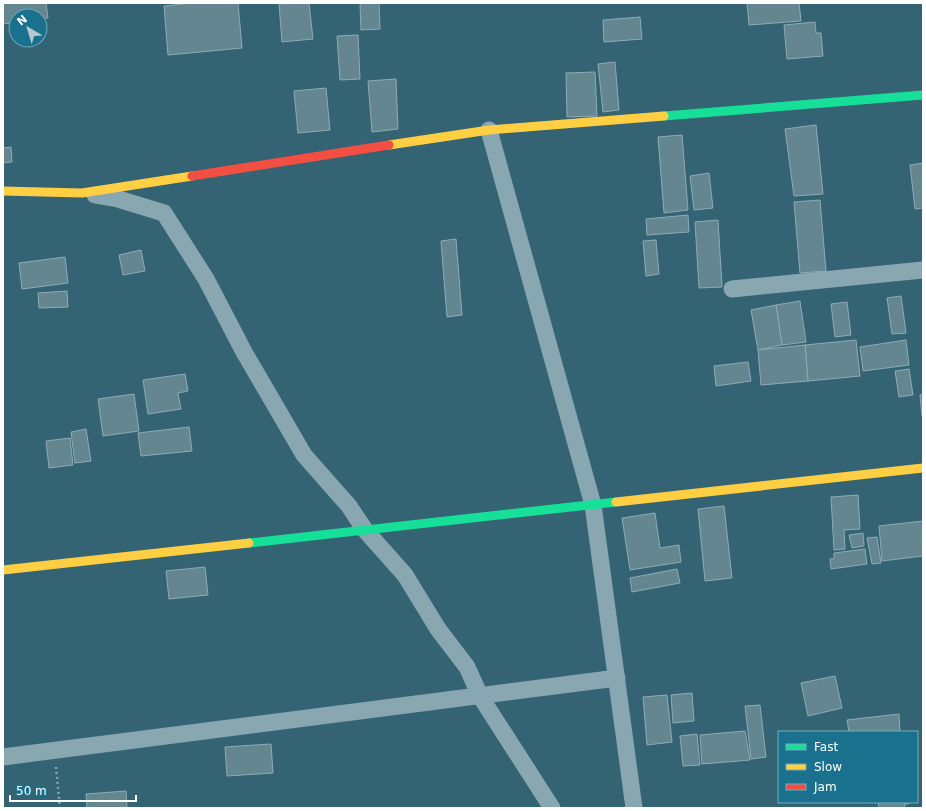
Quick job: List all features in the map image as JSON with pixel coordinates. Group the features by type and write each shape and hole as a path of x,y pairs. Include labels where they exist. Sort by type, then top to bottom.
{"street":[{"path":"3,191 82,192 489,130 923,95"},
{"path":"489,130 593,505 634,808"},
{"path":"82,192 118,199 164,214 206,279 244,352 304,455 349,506 366,530 406,575 438,629 467,667 480,696 552,808"},
{"path":"732,289 923,270"},
{"path":"3,570 923,468"},
{"path":"3,757 617,678"}],"path":[{"path":"55,751 60,808"}],"building":[{"path":"3,3 46,3 47,8 8,8 8,23 3,24"},
{"path":"191,3 238,3 242,48 168,55 164,6"},
{"path":"309,3 313,39 282,42 279,4"},
{"path":"360,3 379,3 380,29 361,30"},
{"path":"747,3 799,3 801,21 749,25"},
{"path":"640,17 642,39 604,42 603,20"},
{"path":"815,22 816,33 821,33 823,56 787,59 784,25"},
{"path":"358,35 360,79 340,80 337,36"},
{"path":"615,62 619,110 603,112 598,64"},
{"path":"595,72 597,116 567,117 566,73"},
{"path":"396,79 398,129 372,132 368,81"},
{"path":"326,88 330,130 298,133 294,91"},
{"path":"816,125 823,194 794,196 785,129"},
{"path":"682,135 688,210 664,213 658,137"},
{"path":"11,147 12,162 3,163 3,148"},
{"path":"923,163 923,208 915,209 910,165"},
{"path":"709,173 713,208 694,210 690,176"},
{"path":"820,200 826,271 800,273 794,202"},
{"path":"688,215 689,232 647,235 646,219"},
{"path":"718,220 722,287 699,288 695,222"},
{"path":"456,239 462,315 447,317 441,241"},
{"path":"656,240 659,274 646,276 643,241"},
{"path":"141,250 145,271 123,275 119,255"},
{"path":"65,257 68,283 22,289 19,263"},
{"path":"67,291 68,307 39,308 38,293"},
{"path":"901,296 906,333 892,334 887,298"},
{"path":"800,301 806,342 782,345 776,305"},
{"path":"847,302 851,335 835,337 831,304"},
{"path":"776,305 782,345 758,350 751,310"},
{"path":"856,340 860,376 808,381 805,345"},
{"path":"906,340 909,365 863,371 860,347"},
{"path":"805,345 808,381 761,385 758,350"},
{"path":"748,362 751,381 716,386 714,366"},
{"path":"909,369 913,395 899,397 895,371"},
{"path":"185,374 188,391 178,393 181,409 148,414 143,380"},
{"path":"134,394 139,431 103,436 98,399"},
{"path":"923,394 923,416 922,416 920,395"},
{"path":"189,427 192,451 141,456 138,433"},
{"path":"86,429 91,461 75,463 71,432"},
{"path":"70,438 73,465 49,468 46,441"},
{"path":"858,495 860,529 844,530 845,549 834,550 831,497"},
{"path":"724,506 732,578 705,581 698,509"},
{"path":"655,513 660,548 679,545 681,562 630,570 622,518"},
{"path":"923,521 923,556 882,561 879,526"},
{"path":"863,533 864,546 852,548 849,535"},
{"path":"877,537 881,563 872,564 867,538"},
{"path":"865,549 867,564 831,569 830,559 834,559 834,553"},
{"path":"205,567 208,595 169,599 166,571"},
{"path":"677,569 680,583 632,592 630,578"},
{"path":"835,676 842,708 808,716 801,683"},
{"path":"692,693 694,721 673,723 671,695"},
{"path":"667,695 672,742 647,745 643,697"},
{"path":"760,705 766,757 751,759 745,706"},
{"path":"899,714 900,731 849,731 847,720"},
{"path":"745,731 750,760 702,764 700,735"},
{"path":"697,734 700,765 683,766 680,736"},
{"path":"271,744 273,773 227,776 225,747"},
{"path":"126,791 127,808 87,808 86,794"},
{"path":"878,803 908,803 904,804 905,808 879,808"}],"traffic: fast":[{"path":"664,116 923,95"},
{"path":"249,543 616,502"}],"traffic: slow":[{"path":"389,145 489,130 664,116"},
{"path":"3,191 82,193 192,176"},
{"path":"616,502 923,468"},
{"path":"3,570 249,543"}],"traffic: jam":[{"path":"192,176 389,145"}]}
